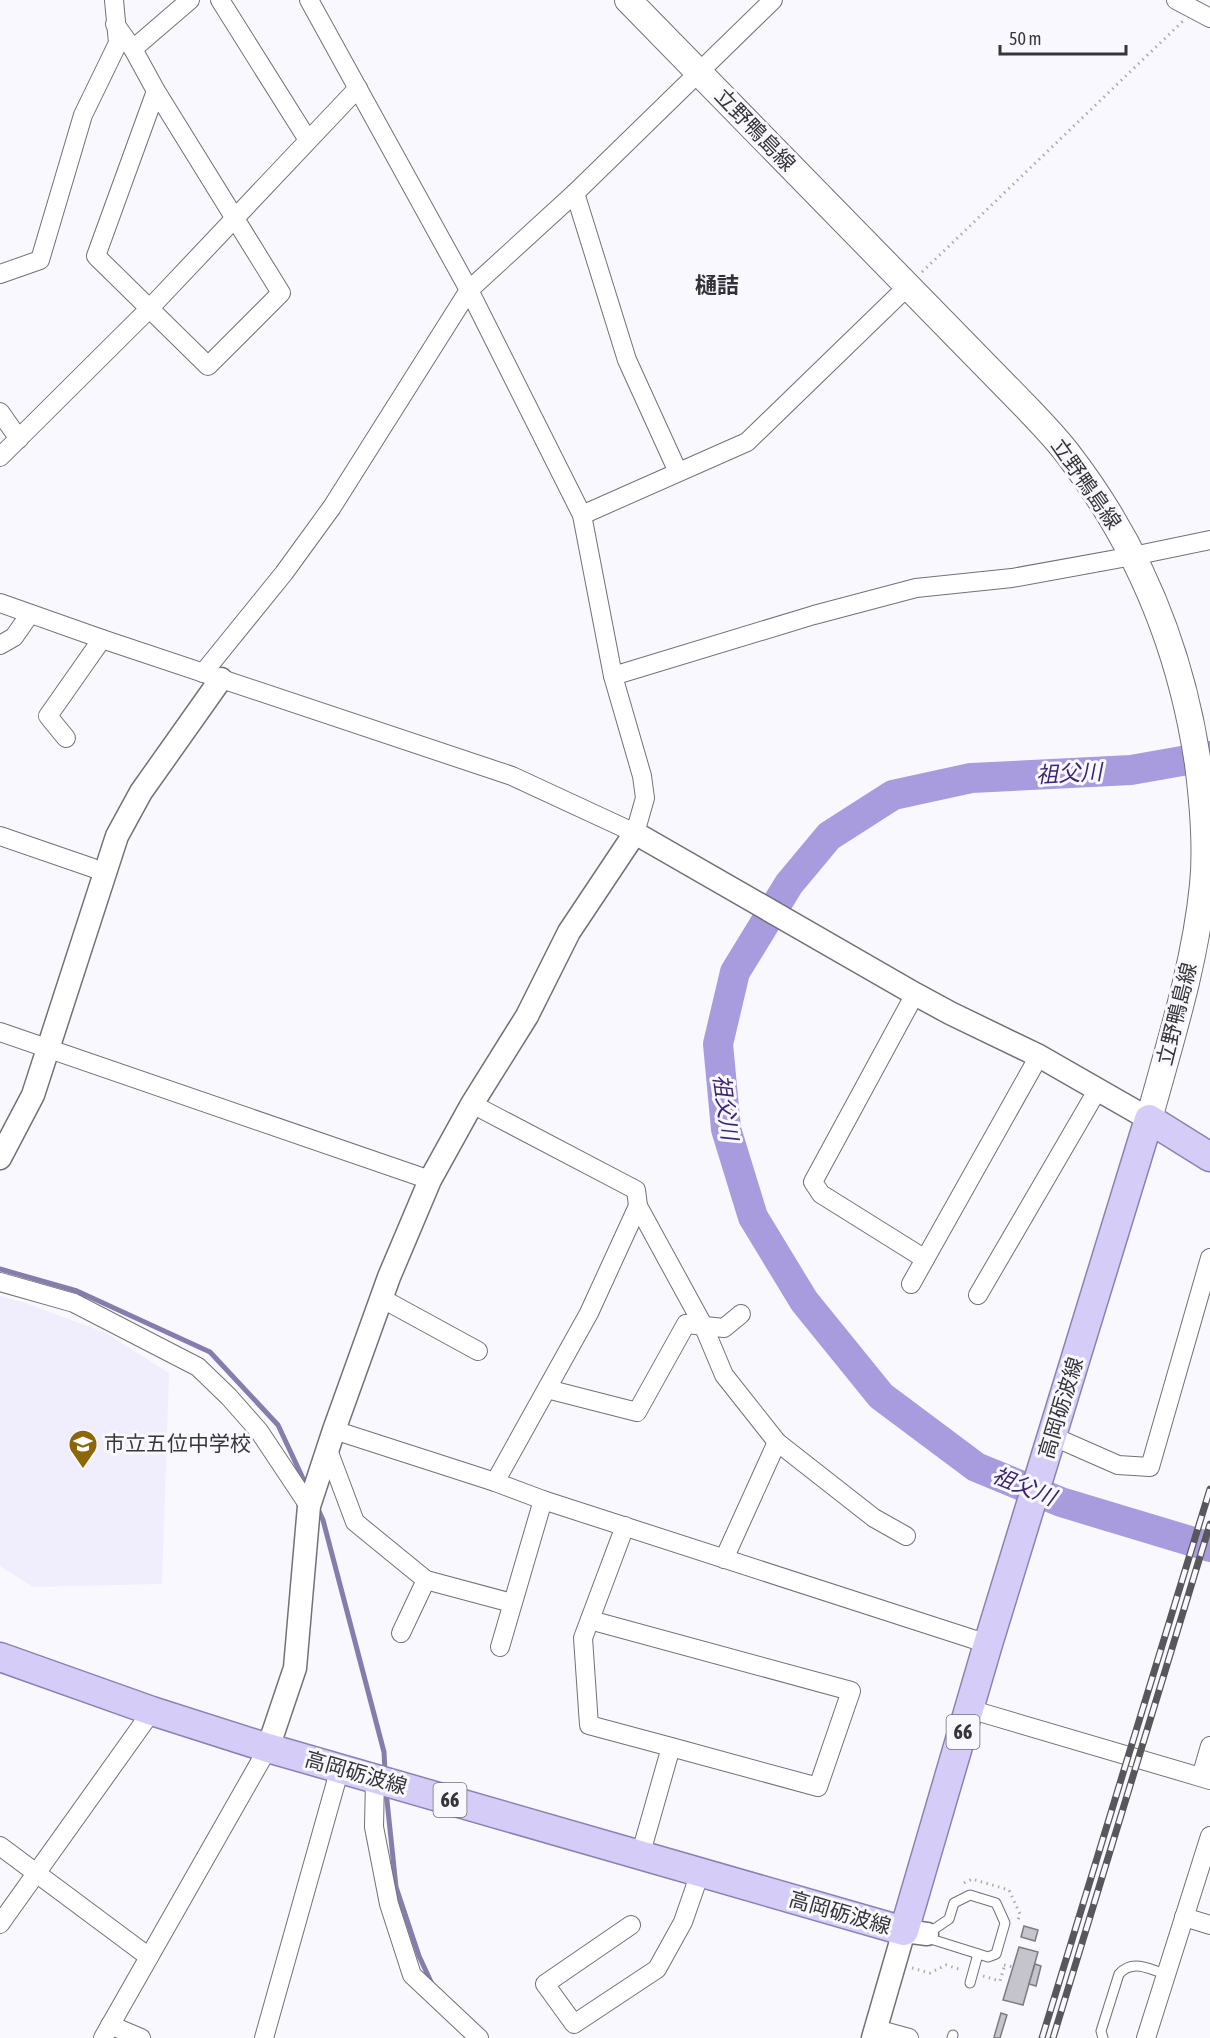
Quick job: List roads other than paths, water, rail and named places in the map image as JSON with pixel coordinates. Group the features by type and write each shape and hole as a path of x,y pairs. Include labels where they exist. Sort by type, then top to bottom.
{"main road":[{"name":"立野鴨島線","path":"628,0 1029,410 1067,453 1106,507 1154,600 1177,663 1192,727 1207,831 1207,886 1185,989 1149,1119"},
{"path":"1149,1119 1210,1157"},
{"name":"高岡砺波線","path":"0,1657 152,1711 267,1748 640,1856 915,1932 969,1709 1149,1119"}],"street":[{"path":"0,274 40,260 83,115 117,43 114,0"},
{"path":"133,49 190,0"},
{"path":"220,0 308,140"},
{"path":"141,2038 106,2031 267,1748 295,1668 309,1506 381,1298 430,1180 472,1104 527,1016 569,932 635,833 645,798 642,776 613,676 582,515 469,290 309,0"},
{"path":"0,1158 33,1095 117,836 141,792 212,676 332,507 469,290 575,193 773,0"},
{"path":"1176,0 1203,14"},
{"path":"116,24 281,293 208,366 96,256 156,91"},
{"path":"0,457 149,309 358,88"},
{"path":"575,193 627,360 678,472"},
{"path":"582,515 747,442 908,286"},
{"path":"0,412 19,439"},
{"path":"613,676 814,615 916,588 1012,578 1210,540"},
{"path":"0,603 512,776 635,833 915,994 1040,1056 1149,1119"},
{"path":"0,645 14,637 30,614"},
{"path":"66,738 48,716 102,639"},
{"path":"0,836 93,868"},
{"path":"915,994 813,1182 821,1194 925,1259"},
{"path":"0,1032 430,1180"},
{"path":"911,1284 1040,1056"},
{"path":"978,1295 1098,1089"},
{"path":"472,1104 636,1190 638,1206 703,1326 724,1376 777,1442 874,1518 906,1536"},
{"path":"495,1482 590,1314 638,1206"},
{"path":"1049,1447 1118,1465 1150,1467 1210,1258"},
{"path":"0,1282 74,1303 198,1367 259,1431 309,1506"},
{"path":"381,1298 478,1351"},
{"path":"547,1389 638,1412 686,1323 724,1328 741,1314"},
{"path":"331,1440 495,1482 543,1500 988,1644"},
{"path":"331,1440 355,1522 426,1580 512,1603"},
{"path":"724,1559 777,1442"},
{"path":"500,1647 543,1500"},
{"path":"590,1620 851,1691 818,1787 589,1725 583,1638 625,1526"},
{"path":"401,1633 426,1580"},
{"path":"969,1709 1205,1779 1210,1746"},
{"path":"0,1924 152,1711"},
{"path":"640,1856 671,1747"},
{"path":"264,2038 340,1768"},
{"path":"375,1778 374,1827 389,1904 411,1976 479,2038"},
{"path":"1146,2038 1210,1836"},
{"path":"0,1845 149,1957"},
{"path":"631,1925 545,1984 574,2024 657,1969 682,1922 700,1873"},
{"path":"1184,1917 1210,1925"},
{"path":"909,2038 874,2033 915,1932"}],"lane":[{"path":"970,1895 996,1903 1005,1923 996,1954 988,1957 915,1932 949,1919 954,1903 970,1895"},
{"path":"971,1978 978,1954"},
{"path":"1103,2038 1101,2031 1119,1974 1125,1967 1136,1965 1166,1974"}],"waterway":[{"name":"祖父川","path":"1210,756 1131,770 971,778 893,795 829,836 789,884 735,972 718,1044 726,1129 753,1217 804,1301 881,1396 976,1467 1061,1502 1210,1547"},
{"path":"0,1269 77,1291 210,1352 278,1425 307,1487"},
{"path":"318,1509 323,1520 384,1752 385,1772"},
{"path":"386,1791 396,1887 419,1956 432,1984"}],"railway":[{"path":"1042,2038 1210,1489"},
{"path":"1053,2038 1210,1524"}],"place":[{"name":"市立五位中学校","path":"83,1470"}],"district":[{"name":"樋詰","path":"717,285"}]}
